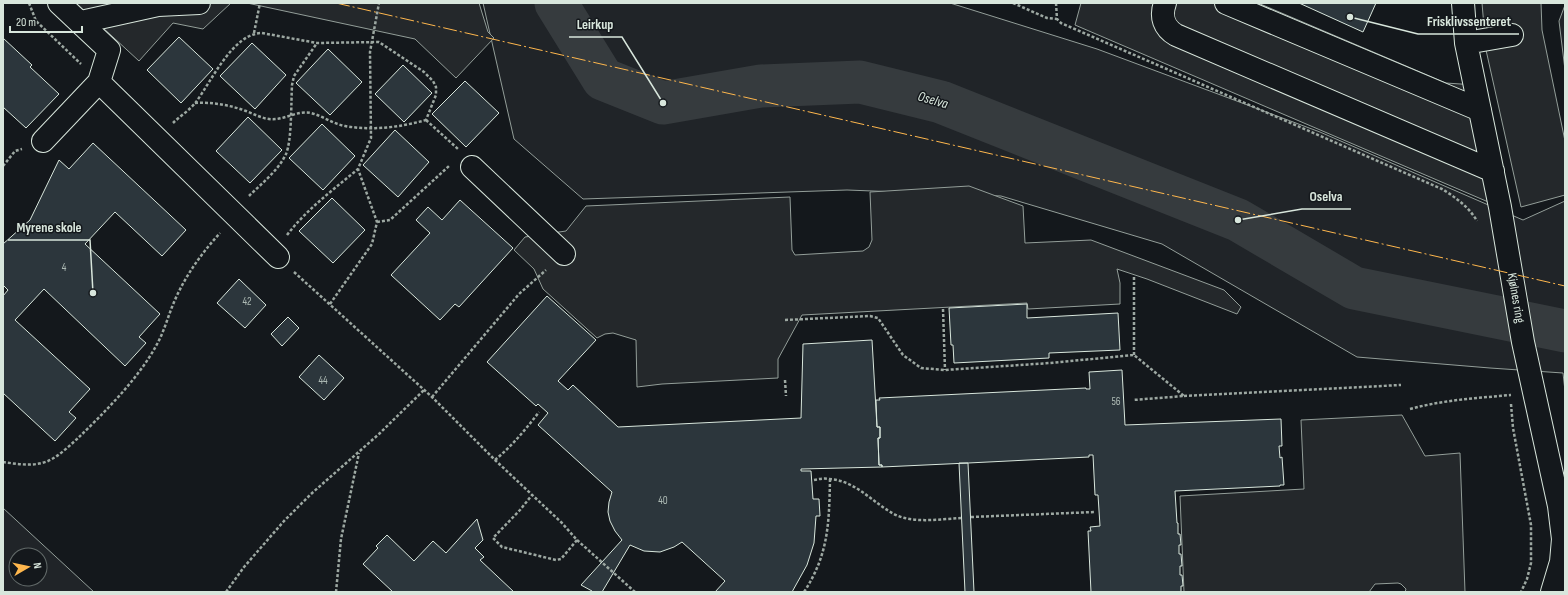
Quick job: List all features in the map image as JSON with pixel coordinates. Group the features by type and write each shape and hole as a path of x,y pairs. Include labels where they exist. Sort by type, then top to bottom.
{"street":[{"path":"43,141 99,82 109,50 81,22 59,3"},
{"path":"81,22 158,6 199,3"},
{"path":"1226,3 1480,110"},
{"name":"Kjølnes ring","path":"1463,3 1466,43 1493,171 1523,342 1560,513 1563,539 1561,562 1552,592"},
{"path":"1162,4 1163,22 1166,27 1176,35 1493,171"},
{"path":"1466,43 1512,35"},
{"path":"99,82 276,255"},
{"path":"463,160 564,254"}],"path":[{"path":"29,3 36,21 99,82"},
{"path":"254,33 260,3"},
{"path":"378,3 370,52 371,138 358,169 310,209 298,221 276,255 432,397 575,538 635,592"},
{"path":"1013,3 1047,18 1057,19 1061,23 1442,189 1455,197 1467,208 1478,224"},
{"path":"1056,3 1057,19"},
{"path":"156,138 195,103 224,59 236,45 254,33 262,33 316,43 379,42 424,72 433,81 436,87 436,95 426,120"},
{"path":"3,462 21,465 47,462 60,454 114,401 146,362 157,345 181,288 203,251 234,214 276,169 286,154 289,144 292,85 294,76 316,43"},
{"path":"195,103 209,103 232,107 259,117 278,120 297,114 310,113 330,122 345,126 370,128 407,125 426,120"},
{"path":"377,222 390,220 463,160 445,138 426,120"},
{"path":"330,304 372,244 377,222 358,169"},
{"path":"432,397 519,294 564,254"},
{"path":"1134,276 1134,356"},
{"path":"943,309 945,370"},
{"path":"785,320 870,316 878,318 903,355 921,368 945,370 1134,356 1184,396"},
{"path":"785,380 786,396"},
{"path":"1133,400 1400,385"},
{"path":"226,592 244,567 274,531 311,494 359,452 424,390"},
{"path":"1410,409 1424,405 1469,398 1512,395"},
{"path":"1511,410 1531,525 1531,563 1527,579 1521,592"},
{"path":"495,460 526,429 539,412"},
{"path":"336,592 340,539 359,452"},
{"path":"814,480 830,479 841,481 895,514 913,520 961,518"},
{"path":"804,592 813,578 823,552 826,539 830,479"},
{"path":"532,496 493,538 502,547 556,560 561,559 576,540 575,538"},
{"path":"970,517 1095,512"}],"shaded area":[{"path":"76,3 231,3 203,29 173,23 139,61"},
{"path":"247,3 479,3 488,32 494,38 456,78 415,39"},
{"path":"483,3 950,3 1097,49 1320,132 1523,220 1565,201 1565,391 1563,373 1357,357 1162,244 1001,196 847,190 583,199 514,139"},
{"path":"1081,3 1258,3 1446,83 1475,85 1500,207 1075,25"},
{"path":"1482,3 1541,3 1542,30 1565,141 1565,195 1521,207 1486,50"},
{"path":"1565,5 1565,70 1559,21"},
{"path":"969,186 1023,206 1025,243 1091,240 1224,290 1241,307 1237,314 1117,269 1120,283 1120,304 1028,309 1027,303 802,315 778,359 778,378 662,384 637,387 636,340 613,333 605,334 597,338 543,289 534,269 514,250 525,237 566,231 586,206 790,197 792,250 795,255 863,251 869,247 872,240 870,192"},
{"path":"1402,415 1425,456 1460,453 1465,592 1405,592 1406,589 1398,583 1375,584 1369,592 1184,592 1180,496 1304,489 1301,420"},
{"path":"3,508 45,547 8,547 8,587 48,587 48,550 94,592 3,592"}],"building":[{"path":"1299,3 1376,3 1363,32"},
{"path":"179,37 213,69 181,103 147,70"},
{"path":"3,38 32,65 30,67 59,94 26,128 3,107"},
{"path":"252,43 286,75 255,109 220,76"},
{"path":"328,49 362,82 330,115 296,83"},
{"path":"403,65 432,93 404,122 375,94"},
{"path":"465,81 499,113 466,147 432,114"},
{"path":"248,117 282,150 250,183 216,151"},
{"path":"322,124 355,156 323,190 289,158"},
{"path":"395,130 429,162 398,197 363,165"},
{"path":"93,143 186,230 162,256 115,212 85,244 160,314 139,337 146,343 125,366 44,289 15,320 90,389 69,412 76,418 55,441 3,393 3,296 8,290 3,285 3,244 30,220 59,160 69,169"},
{"path":"332,198 365,230 333,263 299,231"},
{"path":"460,200 513,248 459,307 455,304 440,320 391,275 430,233 416,220 428,207 442,220"},
{"path":"239,279 266,305 245,328 217,303"},
{"path":"547,296 596,340 558,381 568,390 573,385 618,427 801,418 803,344 872,340 877,427 880,427 880,438 878,438 879,465 882,465 882,467 801,469 801,471 811,471 813,499 819,499 820,516 816,516 814,543 807,565 792,592 715,592 725,581 682,542 674,547 660,552 644,551 630,545 602,592 591,592 592,591 581,585 622,540 610,521 608,512 612,492 538,425 548,413 538,404 536,406 487,362"},
{"path":"1027,304 1027,318 1118,313 1120,350 1049,353 1049,358 954,363 953,345 951,345 949,308"},
{"path":"288,317 299,328 282,346 271,334"},
{"path":"319,355 344,378 324,400 299,377"},
{"path":"1122,370 1125,425 1281,419 1282,446 1279,446 1280,458 1282,457 1284,485 1175,491 1178,534 1180,534 1181,545 1179,545 1179,554 1181,554 1182,566 1180,566 1180,575 1182,575 1183,586 1181,586 1181,592 1091,592 1088,531 1091,531 1090,527 1100,526 1098,495 1095,495 1093,455 1089,455 1089,457 968,463 882,467 882,465 879,465 878,438 880,438 880,427 877,427 876,400 880,400 879,398 1090,389 1089,372"},
{"path":"959,463 968,463 974,592 965,592"},
{"path":"477,519 483,540 475,548 484,557 480,560 514,592 393,592 363,564 378,548 376,546 387,535 414,561 433,541 446,553"}],"waterway":[{"name":"Oselva","path":"556,3 603,79 663,103 761,86 860,82 941,102 1238,220 1354,288 1565,331"}],"power":[{"path":"336,3 1565,286"}],"place":[{"name":"Frisklivssenteret","path":"1350,17"},
{"name":"Leirkup","path":"663,103"},
{"name":"Oselva","path":"1238,220"},
{"name":"Myrene skole","path":"93,293"}]}
